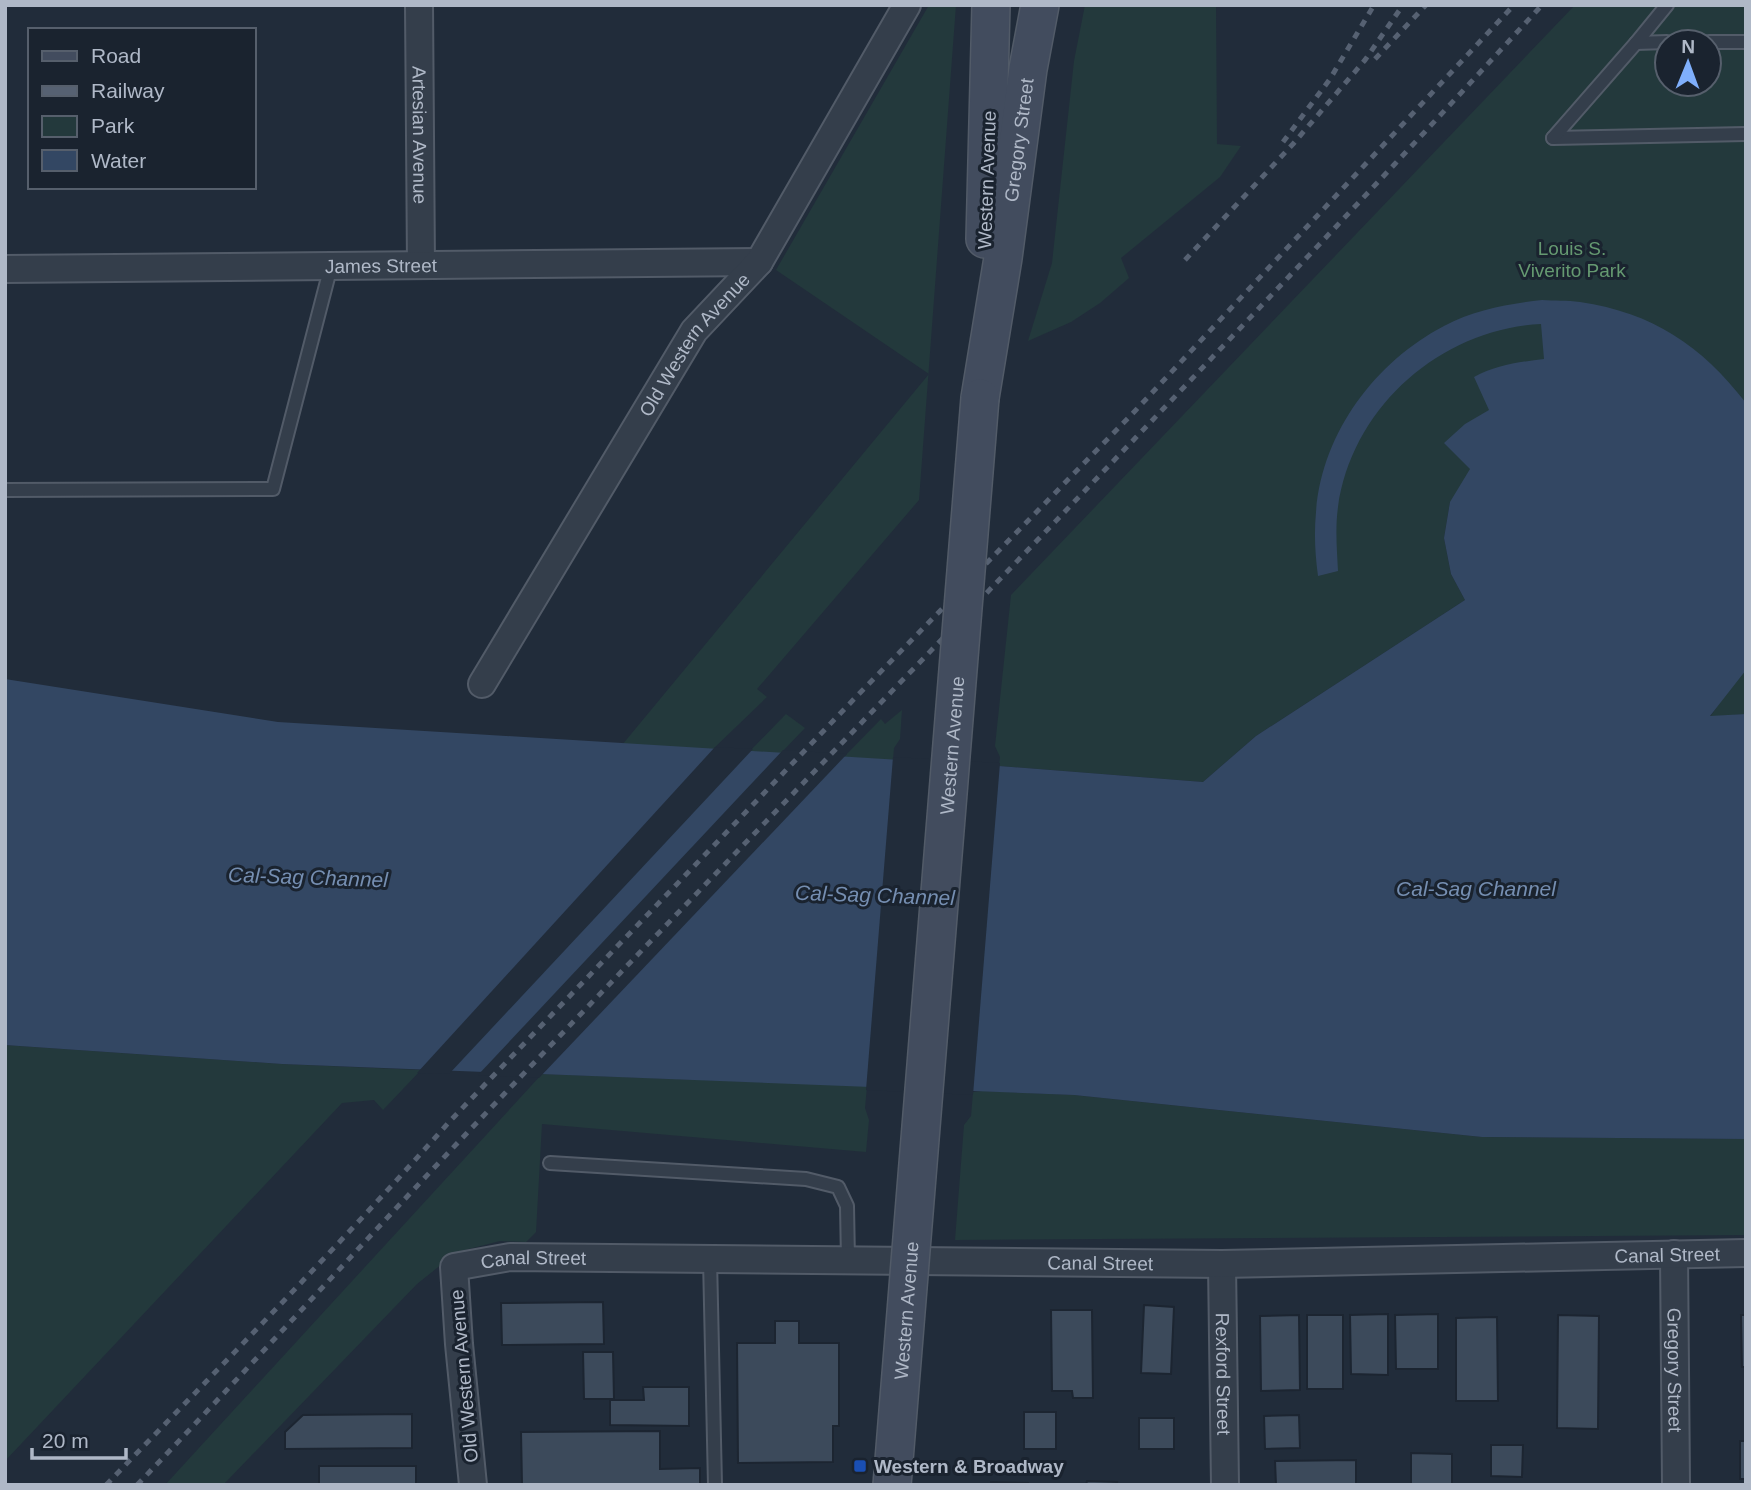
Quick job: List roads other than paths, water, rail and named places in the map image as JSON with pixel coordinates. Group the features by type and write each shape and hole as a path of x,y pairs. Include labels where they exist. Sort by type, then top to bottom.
{"main road":[{"name":"Western Avenue","path":"991,5 994,257"},
{"name":"Gregory Street","path":"980,398 994,257 1040,5"},
{"name":"Western Avenue","path":"892,1485 980,398"}],"street":[{"name":"Artesian Avenue","path":"419,5 421,265"},
{"name":"Old Western Avenue","path":"482,684 694,331 759,262 907,5"},
{"name":"James Street","path":"5,269 759,262"},
{"name":"Canal Street","path":"454,1267 510,1257 1222,1264 1746,1253"},
{"name":"Gregory Street","path":"1674,1254 1676,1485"},
{"name":"Rexford Street","path":"1222,1264 1225,1485"},
{"name":"Old Western Avenue","path":"454,1267 473,1485"}],"lane":[{"path":"1667,5 1553,138 1746,134"},
{"path":"1723,42 1746,42"},
{"path":"1636,43 1653,43"},
{"path":"5,490 273,489 331,266"},
{"path":"550,1163 806,1179 838,1187 847,1206 848,1260"},
{"path":"710,1259 715,1485"}],"water":[{"name":"Cal-Sag Channel","path":"1542,300 1575,301 1606,307 1653,323 1693,348 1729,382 1746,403 1746,670 1710,716 1746,714 1746,1139 1482,1137 1074,1095 282,1064 5,1045 5,679 278,722 999,766 1203,782 1256,736 1465,600 1451,574 1444,538 1450,502 1470,469 1444,443 1465,424 1489,410 1474,377 1499,367 1544,359 1541,324 1504,329 1469,341 1437,358 1407,380 1382,406 1362,437 1347,471 1337,515 1338,571 1318,576 1315,528 1320,483 1341,428 1356,403 1396,359 1419,341 1455,320 1492,308"}],"railway":[{"path":"1283,142 1330,79 1374,5"},
{"path":"1185,260 1293,144 1365,60 1403,5"},
{"path":"1375,59 1426,5"},
{"path":"106,1485 856,697 1135,411 1514,5"},
{"path":"137,1485 467,1133 1276,290 1542,5"}],"place":[{"name":"Western & Broadway","path":"860,1466"}],"park label":[{"name":"Louis S. Viverito Park","path":"1572,259"}]}
